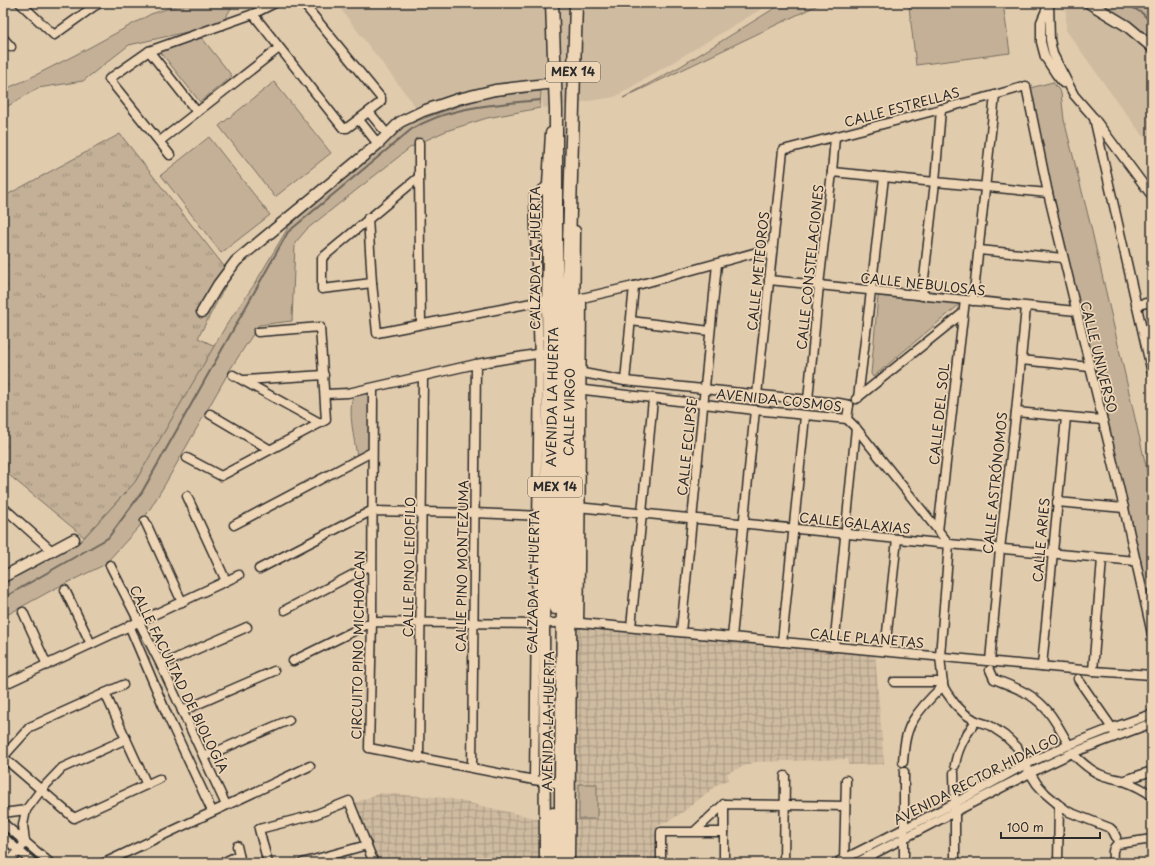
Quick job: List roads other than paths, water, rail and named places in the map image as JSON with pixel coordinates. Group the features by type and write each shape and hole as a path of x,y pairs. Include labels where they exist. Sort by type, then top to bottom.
{"main road":[{"name":"AVENIDA LA HUERTA","path":"552,3 556,110 556,302 553,351 565,376 572,507 558,623 549,782 552,863"},
{"name":"AVENIDA LA HUERTA","path":"553,351 572,141 576,3"},
{"name":"AVENIDA LA HUERTA","path":"561,863 558,623 546,516 565,376"}],"street":[{"path":"20,3 54,35 94,4"},
{"path":"170,155 109,79 149,51 253,14 276,3"},
{"path":"253,14 345,129 369,112 381,101 381,98 303,3"},
{"path":"1090,3 1127,26 1152,47"},
{"path":"1049,4 1041,22 1041,42 1049,56 1056,74 1094,118 1152,196"},
{"path":"3,38 11,47"},
{"path":"160,141 279,48"},
{"path":"149,51 197,112"},
{"path":"202,312 218,285 236,261 378,144 400,122 423,111 458,99 495,90 555,83"},
{"name":"CALLE ESTRELLAS","path":"783,150 1026,86"},
{"name":"CALLE UNIVERSO","path":"1026,86 1048,193 1124,508 1152,634"},
{"name":"CALLE DEL SOL","path":"938,531 963,313 969,301 979,250 995,95"},
{"path":"922,296 941,109"},
{"name":"CALZADA LA HUERTA","path":"556,110 551,127 548,185 548,256 542,301 553,351 546,516 558,623 569,863"},
{"path":"369,112 387,134"},
{"path":"1094,118 1136,305 1150,355 1152,373"},
{"path":"358,120 378,144"},
{"name":"CALLE CONSTELACIONES","path":"808,400 835,137"},
{"path":"565,376 576,161 572,141"},
{"path":"419,143 421,324"},
{"name":"CALLE METEOROS","path":"757,395 783,150"},
{"path":"832,172 1048,193"},
{"path":"372,283 322,289 322,258 368,218 419,177"},
{"path":"858,398 884,177"},
{"path":"368,218 377,333 542,301"},
{"path":"626,381 634,286 772,248"},
{"path":"979,250 1064,258"},
{"name":"CALLE ECLIPSE","path":"681,632 717,264"},
{"name":"CALLE NEBULOSAS","path":"769,280 1076,311"},
{"name":"CALLE VIRGO","path":"565,376 582,298 634,286"},
{"path":"1136,305 1152,302"},
{"name":"CALLE ASTRÓNOMOS","path":"990,665 1000,549 1016,412 1026,307"},
{"path":"963,313 849,405 847,419 856,428 948,544 940,656 943,684 947,693 965,714 976,721 989,725 1004,735 1017,747 1037,784 1059,805 1069,812 1110,828 1116,837"},
{"path":"631,321 710,331"},
{"path":"187,458 221,476 326,420 320,327 258,332"},
{"path":"325,394 348,393 476,364 553,351"},
{"path":"1021,360 1090,367"},
{"name":"CALLE PINO MONTEZUMA","path":"472,768 476,364"},
{"path":"233,375 320,424"},
{"path":"244,380 324,375"},
{"name":"CALLE PINO LEIOFILO","path":"419,758 423,376"},
{"name":"AVENIDA COSMOS","path":"565,376 705,389 849,405"},
{"name":"AVENIDA COSMOS","path":"565,376 653,399 806,416 847,419"},
{"name":"CIRCUITO PINO MICHOACAN","path":"373,388 371,512 372,622 369,748 549,782"},
{"path":"631,627 653,399"},
{"path":"732,637 755,410"},
{"path":"1016,412 1102,420"},
{"path":"210,414 269,450"},
{"path":"782,642 806,416"},
{"name":"CALLE ARIES","path":"1042,666 1066,417"},
{"path":"834,646 856,428"},
{"path":"234,525 372,452"},
{"path":"188,496 226,580"},
{"path":"1057,502 1124,508"},
{"path":"3,507 52,551"},
{"name":"CALLE GALAXIAS","path":"572,507 1102,559 1136,561"},
{"path":"259,569 371,512 474,513 546,516"},
{"path":"145,521 182,602"},
{"path":"3,577 74,539"},
{"path":"885,651 896,539"},
{"path":"1093,671 1102,559"},
{"name":"CALLE FACULTAD DE BIOLOGÍA","path":"110,564 161,665 226,805"},
{"path":"285,610 371,565"},
{"path":"3,685 239,575"},
{"path":"66,590 91,644"},
{"path":"23,612 47,664"},
{"path":"293,661 372,622"},
{"name":"CALLE PLANETAS","path":"372,622 558,623 631,627 940,656 990,665 1042,666 1152,675"},
{"name":"CALZADA LA HUERTA","path":"534,780 558,623"},
{"name":"CALLE FACULTAD DE BIOLOGÍA","path":"129,626 168,718 212,811"},
{"path":"161,665 247,627"},
{"path":"990,665 994,679 1024,692 1044,706 1069,745"},
{"path":"182,711 274,671"},
{"path":"1078,679 1112,728 1116,737"},
{"path":"894,682 943,684"},
{"path":"903,762 905,742 912,723 943,684"},
{"path":"122,685 30,727 3,757 74,818 159,779"},
{"path":"105,693 147,785"},
{"name":"AVENIDA RECTOR HIDALGO","path":"836,863 844,861 1026,764 1069,745 1152,714"},
{"path":"204,757 289,720"},
{"path":"955,863 954,769 957,754 962,741 976,721"},
{"name":"AVENIDA RECTOR HIDALGO","path":"856,863 1030,773 1072,753 1152,723"},
{"path":"8,863 25,842 23,825 26,810 41,790 62,768 126,738"},
{"path":"1072,753 1085,766 1098,774 1122,781 1147,792 1152,796"},
{"path":"104,863 310,766"},
{"path":"1122,781 1152,771"},
{"path":"904,772 904,863"},
{"path":"784,776 784,863"},
{"path":"844,861 846,780"},
{"path":"545,863 549,782"},
{"path":"268,863 259,829 314,815 349,801 374,863"},
{"path":"724,804 724,863"},
{"path":"695,831 724,804 845,806"},
{"path":"1058,863 1059,805"},
{"path":"3,814 26,810"},
{"path":"3,823 50,863"},
{"path":"661,863 661,832 724,832"},
{"path":"3,837 33,863"},
{"path":"1113,863 1113,849 1118,844 1152,839"},
{"path":"222,863 240,859 237,846"},
{"path":"302,863 368,848"}],"waterway":[{"path":"1125,3 1142,13 1152,23"},
{"path":"3,598 108,538 142,492 288,232 413,128 436,117 461,110 540,100"}]}
